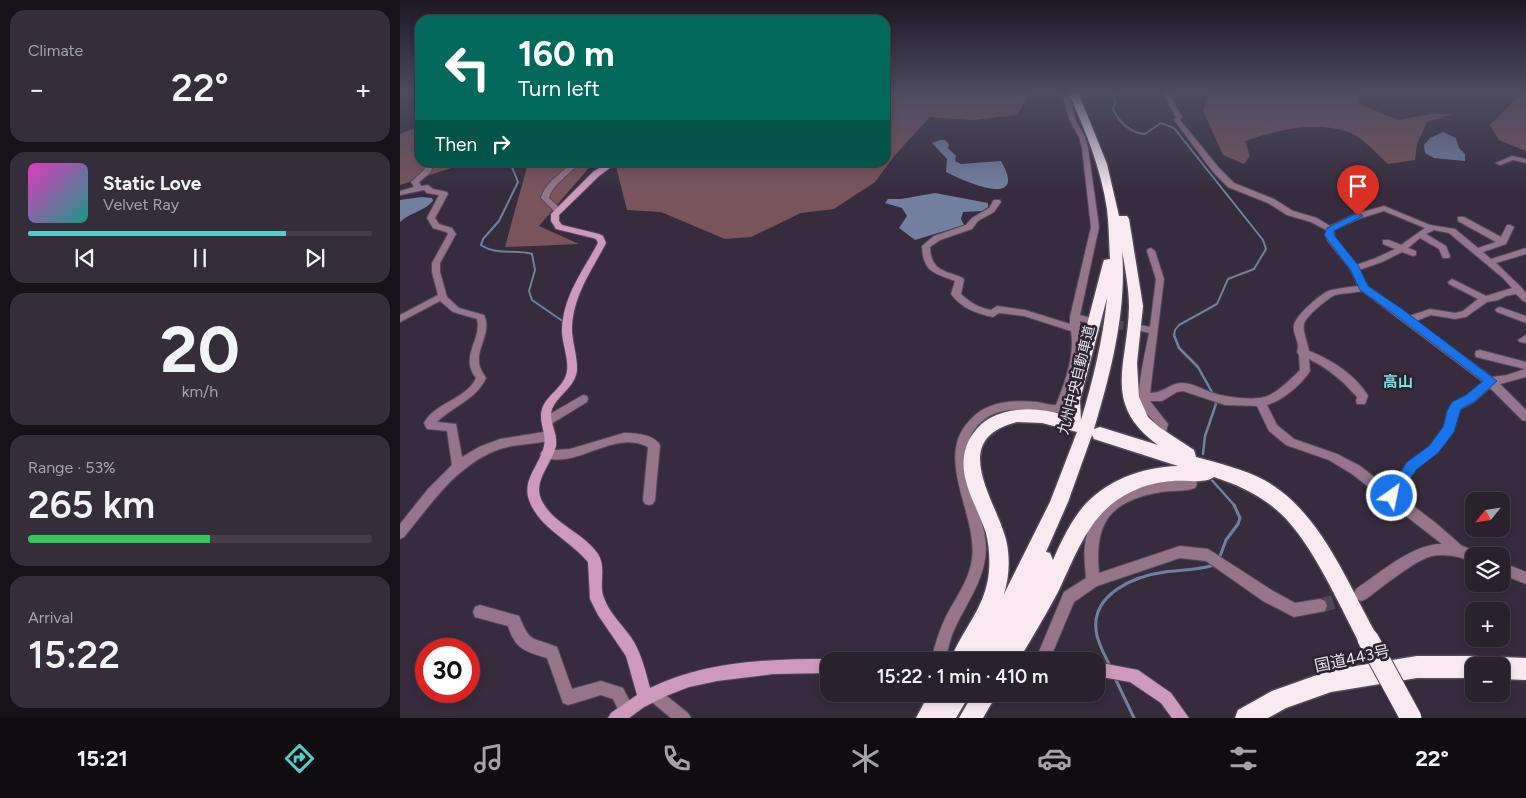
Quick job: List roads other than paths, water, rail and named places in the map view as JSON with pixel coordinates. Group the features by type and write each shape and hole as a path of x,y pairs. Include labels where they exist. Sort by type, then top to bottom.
{"highway":[{"name":"九州中央自動車道","path":"983,652 1036,552 1064,492 1088,423 1110,332 1116,272 1113,212 1104,169 1087,126"},
{"name":"九州中央自動車道","path":"996,652 1054,538 1085,462 1106,390 1118,329 1124,267 1120,221 1108,167 1091,126"},
{"path":"966,652 986,616 998,585 1000,556 996,534 972,474 971,457 974,444 984,430 998,421 1012,416 1030,415 1076,426 1072,400 1104,286 1110,249 1106,201 1089,129"},
{"path":"1108,167 1122,208 1136,306 1129,378 1134,407 1143,423 1160,439 1223,473"},
{"path":"1100,434 1258,486 1287,507 1306,528 1411,718"},
{"path":"1011,652 1047,592 1086,518 1103,500 1122,487 1142,478 1180,472 1223,473"},
{"name":"国道443号","path":"1246,718 1280,699 1331,681 1416,667 1465,667"},
{"path":"1510,668 1526,669"},
{"path":"927,718 937,702"},
{"path":"944,718 954,702"},
{"path":"959,718 969,702"},
{"path":"970,718 981,702"}],"street":[{"path":"941,652 948,627 965,598 979,566 978,533 963,481 961,448 965,434 980,416 997,407 1035,406 1055,410 1060,408 1071,379 1077,336 1075,323 1095,227 1085,148 1076,126"},
{"path":"1181,126 1224,180 1238,189 1271,201 1290,213 1314,220 1330,230"},
{"path":"1500,163 1512,158 1526,161"},
{"path":"418,188 415,182 429,167"},
{"path":"558,210 547,201 546,194 552,184 573,167"},
{"path":"607,167 596,174 558,210 555,218 558,226 596,236 600,238 602,243 577,287 571,305 568,323 568,344 572,369 564,388 549,404 546,412 550,446 534,483 535,500 554,526 571,536 585,548 595,561 597,599 630,648 649,696 683,718"},
{"path":"400,193 425,187 430,191 444,194 431,218 436,226 449,230 452,234 436,263 436,272 442,296 456,310 481,317 484,328 474,359 475,370 481,378 480,383 475,389 448,405 429,423 431,426 452,427 458,466"},
{"path":"997,202 988,214 972,221 969,227 937,238 926,246 929,266 937,272 960,280 956,294 960,300 993,314 997,309 1075,323 1088,320"},
{"path":"1330,230 1358,216 1384,208 1432,228 1452,231 1491,262 1526,299"},
{"path":"1461,219 1503,242"},
{"path":"1478,251 1503,242 1510,227"},
{"path":"1354,268 1379,260 1432,228"},
{"path":"1330,230 1331,240 1354,268 1364,288 1491,381 1526,416"},
{"path":"1420,234 1444,248 1446,256"},
{"path":"1386,242 1414,253"},
{"path":"1152,251 1160,279 1145,397 1147,407 1163,424 1162,429"},
{"path":"1491,262 1526,251"},
{"path":"1452,282 1485,299"},
{"path":"1145,397 1162,397 1178,387 1188,388 1225,401 1260,402 1272,399 1305,372 1302,352 1303,340 1299,332 1299,324 1308,312 1331,293 1364,288"},
{"path":"1409,320 1430,312 1455,316 1466,314 1485,299 1495,298 1503,293 1519,290"},
{"path":"400,319 442,296"},
{"path":"1500,310 1526,320"},
{"path":"1140,328 1154,331"},
{"path":"1302,352 1322,359 1363,396 1361,401"},
{"path":"1480,354 1526,366"},
{"path":"1392,496 1412,466 1433,450 1449,428 1453,411 1457,406 1470,399 1491,381 1526,374"},
{"path":"547,421 583,399"},
{"path":"1260,402 1273,428 1290,442 1334,458 1356,470 1433,528 1458,550"},
{"path":"400,533 432,492 458,466 481,451 500,444 550,436"},
{"path":"546,454 571,454 624,436 645,439 654,444 650,500"},
{"path":"1094,580 1092,536 1099,518 1108,508 1136,493 1162,486 1191,484"},
{"path":"1360,594 1415,557 1432,550 1458,550 1465,553"},
{"path":"1046,652 1069,597 1094,580 1180,552 1208,555 1268,596 1294,610 1320,606"},
{"path":"1510,572 1526,578"},
{"path":"480,612 514,620 515,628 527,646 552,652 568,698 601,688 618,693 621,714 649,696 683,682 738,671 820,666"},
{"path":"1105,670 1133,675 1166,698 1181,718"}],"water":[{"path":"1443,132 1456,138 1459,148 1465,154 1465,161 1434,158 1425,153 1424,145 1430,138"},
{"path":"945,140 949,144 948,148 956,156 955,161 961,164 1001,161 1007,176 1007,185 1001,189 992,189 946,172 947,159 932,143"},
{"path":"935,193 988,203 988,207 982,211 963,212 961,219 964,225 915,240 899,228 907,216 902,208 885,203 888,199 901,199"},
{"path":"422,197 432,198 433,201 425,208 400,222 400,200"}],"waterway":[{"path":"1126,126 1135,132 1145,134 1157,126"},
{"path":"1168,126 1174,128 1263,240 1266,249 1254,269 1228,279 1217,304 1179,325 1174,335"},
{"path":"512,167 518,182 499,221 483,239 481,245 493,250 532,254 535,270 529,291 532,300 564,322"},
{"path":"1174,335 1179,348 1198,367 1213,394"},
{"path":"1203,454 1205,436 1216,404 1215,399"},
{"path":"1210,478 1235,506"},
{"path":"1219,559 1226,540 1238,524 1240,518 1234,505"},
{"path":"1110,666 1096,630 1097,617 1101,606 1108,597 1128,583 1153,574 1214,565"},
{"path":"1115,678 1134,718"}],"tunnel":[{"path":"1088,320 1139,328"},
{"path":"1320,606 1350,597"}],"district":[{"name":"高山","path":"1398,382"}]}
